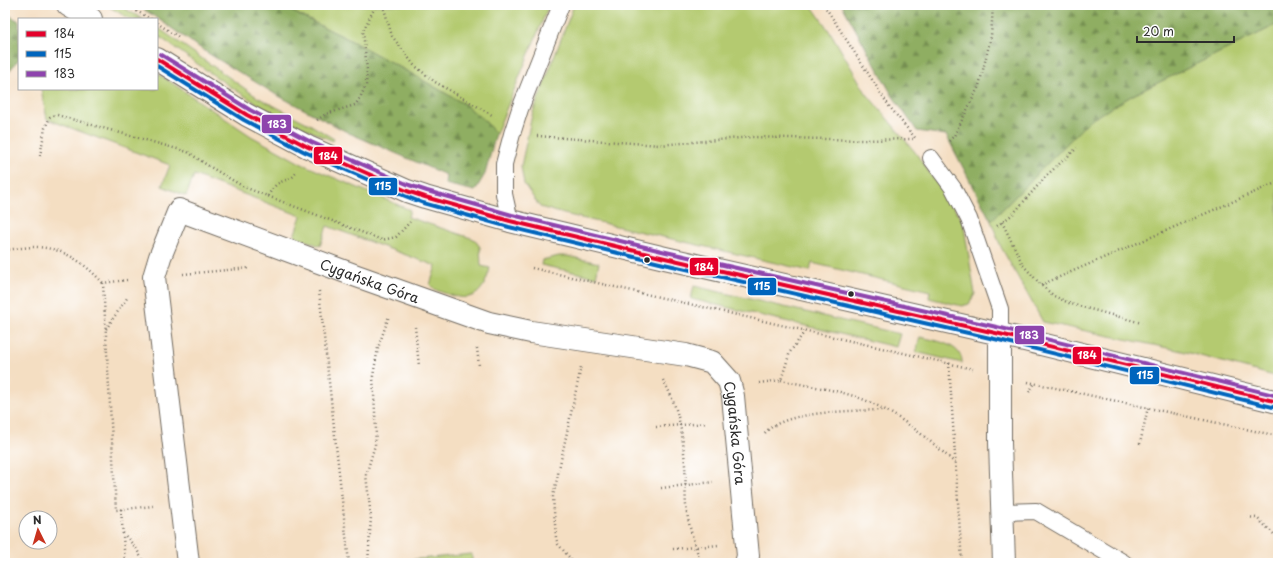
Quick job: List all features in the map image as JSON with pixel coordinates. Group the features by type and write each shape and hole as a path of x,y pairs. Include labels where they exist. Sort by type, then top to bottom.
{"street":[{"path":"68,5 89,18"},
{"path":"158,60 247,115 308,147 406,191 425,197 510,221 1000,334 1278,402"},
{"name":"Cygańska Góra","path":"188,563 181,503 148,277 160,257 179,210 489,323 531,332 686,354 712,362 729,380 733,396 748,556 746,563"},
{"path":"1000,334 1000,443 1004,563"}],"lane":[{"path":"510,221 504,194 504,164 520,109 561,5"},
{"path":"931,158 954,188 970,219 1000,308 1000,334"},
{"path":"1002,512 1036,511 1124,563"}],"path":[{"path":"126,5 149,18"},
{"path":"315,122 326,114 355,105 360,98 366,85 367,70 363,31 376,5"},
{"path":"383,5 392,36 414,65 435,82 489,112 498,124 512,134 659,145 752,137 863,140 916,139"},
{"path":"824,5 889,106 931,158 954,136 979,86 991,37 993,5"},
{"path":"40,156 45,128 50,117 57,115 188,152 244,187 382,240 396,237 414,219"},
{"path":"268,196 276,185 294,177 308,147"},
{"path":"994,229 1013,214 1047,175 1077,148"},
{"path":"1041,286 1278,182"},
{"path":"1002,222 1023,265 1041,286 1054,296 1071,304 1142,323"},
{"path":"5,250 36,247 65,253 89,269 103,283 116,510 181,503"},
{"path":"103,283 148,277 254,268"},
{"path":"532,268 1000,376 1278,436"},
{"path":"106,329 148,277"},
{"path":"319,289 349,563"},
{"path":"368,563 371,517 366,475 375,445 376,430 373,376 378,348 392,310"},
{"path":"415,324 419,366"},
{"path":"790,352 805,331"},
{"path":"948,364 962,563"},
{"path":"574,563 558,544 556,538 553,497 581,366"},
{"path":"662,378 675,405 680,426 685,466 686,507 701,563"},
{"path":"781,380 848,394 863,399 914,428 936,445 955,463"},
{"path":"1140,444 1148,407"},
{"path":"762,436 767,430 782,421 821,412 883,410"},
{"path":"656,427 710,423"},
{"path":"661,488 716,482"},
{"path":"121,509 125,563"},
{"path":"1247,517 1258,518 1278,538"},
{"path":"123,533 136,548 144,563"}],"green space":[{"path":"106,5 118,5 141,18 128,18"},
{"path":"136,5 292,5 291,11 348,39 414,75 464,104 484,120 496,134 485,174 475,191 445,184 446,175 349,133 275,94 206,52"},
{"path":"292,5 549,5 496,134 484,120 464,104 348,39 291,11"},
{"path":"574,5 811,5 832,35 866,93 915,152 963,221 975,294 969,304 962,306 929,298 930,291 812,263 810,271 564,214 540,207 524,184 521,166 532,115"},
{"path":"842,5 1278,5 1278,24 1133,95 1089,121 991,221 946,135 917,131 892,95"},
{"path":"5,13 18,20 18,60 5,76"},
{"path":"1278,24 1278,377 1182,351 1043,322 1001,247 991,221 1088,121 1133,95"},
{"path":"158,28 257,97 311,125 334,139 333,141 261,106 158,36"},
{"path":"158,74 251,136 302,164 410,210 408,217 474,239 480,247 481,266 490,268 488,276 481,289 472,296 459,297 450,295 434,289 430,285 436,266 327,226 320,246 294,236 301,216 194,175 186,196 162,186 170,165 47,119 41,90 158,90"},
{"path":"559,256 567,256 599,263 596,277 541,265 542,260"},
{"path":"694,286 900,334 896,347 691,299"},
{"path":"920,337 953,347 958,351 962,363 916,352"},
{"path":"472,554 472,563 386,563 386,562"}],"transit line":[{"name":"183","path":"160,54 250,110 311,142 409,185 427,191 512,215 666,252 1001,328 1278,396"},
{"name":"184","path":"158,60 247,115 308,147 407,191 425,197 510,221 665,258 1000,334 1278,402"},
{"name":"115","path":"158,67 244,120 305,152 423,203 509,227 664,264 999,340 1277,408"}]}
